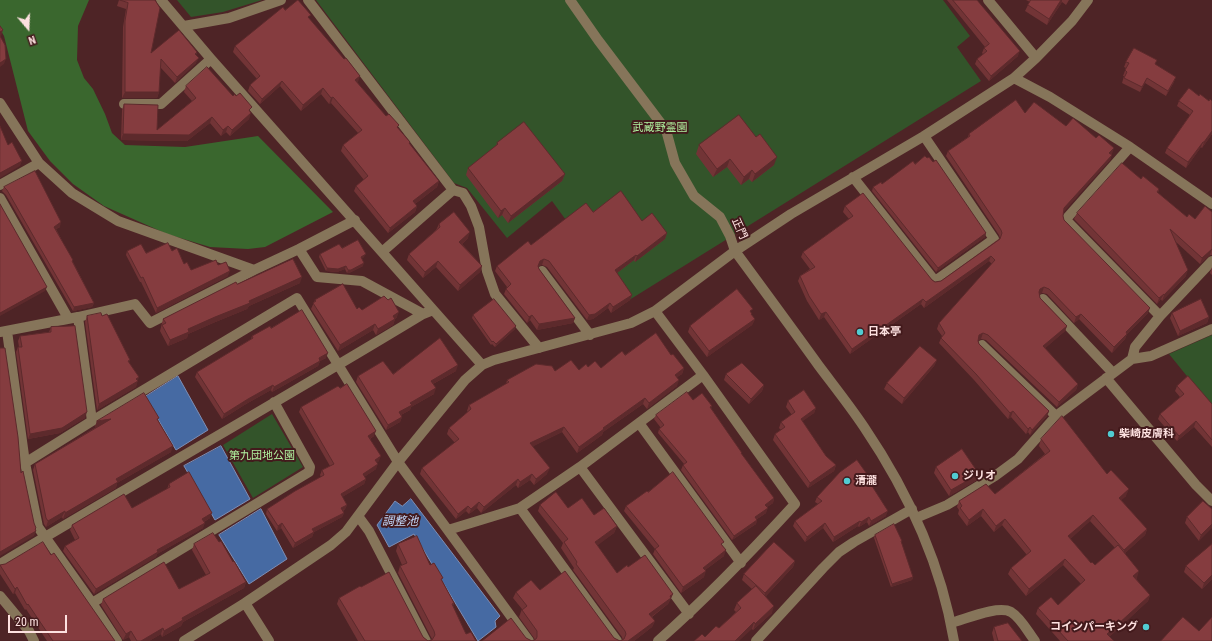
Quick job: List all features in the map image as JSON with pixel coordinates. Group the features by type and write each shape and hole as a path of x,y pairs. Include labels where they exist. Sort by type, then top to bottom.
{"street":[{"path":"161,0 211,59 482,365"},
{"path":"184,26 228,18 281,0"},
{"path":"308,0 453,190 463,193 471,206 479,228 487,271 495,294 539,348"},
{"name":"正門","path":"570,0 598,40 666,130 675,163 694,196 720,217 730,236 735,251 864,427 885,460 923,532 939,575 954,641"},
{"path":"988,0 1036,58"},
{"path":"184,641 245,603 331,545 346,532 398,462 465,380 482,365 494,360 631,323 655,311 735,251 791,214 924,136 1014,78 1072,21 1088,0"},
{"path":"124,104 161,104 211,59"},
{"path":"1014,78 1050,97 1130,147 1212,204"},
{"path":"0,103 39,163 72,193 118,221 254,270"},
{"path":"853,177 935,280 994,238 924,136"},
{"path":"1130,147 1067,218 1067,221 1160,316"},
{"path":"0,186 39,163"},
{"path":"382,252 453,190"},
{"path":"0,198 73,318 92,421"},
{"path":"117,641 38,527 25,463 4,331 135,304 150,323 355,220"},
{"path":"299,249 317,278 362,281 423,314"},
{"path":"1132,359 1135,347 1160,316 1212,262"},
{"path":"542,271 590,335"},
{"path":"25,463 297,298 398,462 529,641"},
{"path":"1044,299 1109,375 1196,485 1212,502"},
{"path":"0,564 274,402 339,366 423,314 433,310"},
{"path":"655,311 796,504 741,563 689,614 658,641"},
{"path":"756,641 839,552 854,542 914,514 947,505 995,476 1018,459 1056,416 1132,359 1151,356 1212,329"},
{"path":"982,345 1056,416"},
{"path":"448,530 520,508 580,467 703,375"},
{"path":"92,603 310,472 310,467 274,402"},
{"path":"639,423 741,563"},
{"path":"580,467 689,614"},
{"path":"520,508 617,641"},
{"path":"358,516 369,531 426,641"},
{"path":"0,596 29,631 34,641"},
{"path":"245,603 269,641"},
{"path":"951,623 1001,609 1010,612 1017,617 1036,641"}],"green space":[{"path":"0,0 89,0 78,26 77,60 84,78 93,89 105,114 112,133 125,145 185,147 258,136 333,212 265,247 248,249 210,247 167,234 104,206 73,184 50,161 28,131 4,36 0,29"},
{"path":"177,0 262,0 223,12 191,17"},
{"name":"武蔵野霊園","path":"316,0 943,0 970,36 957,47 981,81 626,302 552,201 507,238 467,188 454,183"},
{"path":"1212,335 1212,407 1169,354"},
{"name":"第九団地公園","path":"272,414 303,467 253,498 223,445"}],"water":[{"path":"178,376 208,430 176,450 145,397"},
{"path":"221,446 250,499 215,520 184,466"},
{"name":"調整池","path":"411,499 500,616 495,621 496,627 478,641 414,534 389,547 377,525 395,501 402,506"},
{"path":"261,509 287,559 249,584 219,535"}],"building":[{"path":"120,0 155,0 160,8 151,53 179,30 197,52 195,54 199,58 177,77 161,59 159,92 125,92 125,21 128,3"},
{"path":"298,0 311,15 308,17 344,59 346,58 360,76 355,80 386,116 389,114 399,125 397,127 439,181 413,201 417,206 390,228 356,186 368,176 343,145 362,130 333,97 331,98 323,88 303,105 282,81 262,99 250,85 260,76 235,46 283,7 285,10"},
{"path":"953,0 977,0 1020,51 991,76 977,59 987,51 984,48 989,44"},
{"path":"1031,0 1061,0 1049,19 1028,5"},
{"path":"0,36 5,45 6,59 0,63"},
{"path":"1134,48 1157,60 1155,64 1176,77 1168,91 1147,78 1142,87 1124,78 1127,72 1125,70 1129,63 1126,62"},
{"path":"207,67 233,96 240,93 252,107 249,110 251,113 232,130 228,126 223,130 212,117 189,135 123,134 124,104 158,105 157,130 196,98 186,86"},
{"path":"1189,88 1199,96 1200,94 1209,101 1210,99 1212,101 1212,131 1188,162 1167,148 1193,111 1179,101"},
{"path":"1016,100 1025,113 1034,102 1066,126 1073,118 1096,138 1099,135 1114,148 1109,153 1112,155 1064,208 1063,216 1064,220 1150,308 1126,332 1127,334 1114,347 1081,314 1076,317 1049,289 1044,287 1040,289 1040,298 1067,326 1043,346 1078,384 1059,402 988,335 983,333 979,335 979,344 1049,411 1032,430 1030,427 1028,429 1013,411 1010,413 976,374 941,338 945,333 939,323 995,260 991,256 926,302 923,299 852,349 826,312 821,314 809,296 800,276 815,267 803,252 853,216 845,206 863,193 935,282 941,281 1000,239 1002,233 1001,230 948,151"},
{"path":"739,115 756,137 760,134 777,157 755,174 752,170 744,177 730,159 717,169 699,145"},
{"path":"524,122 565,174 511,216 505,208 501,211 468,168"},
{"path":"0,126 8,145 12,142 22,161 0,173"},
{"path":"925,156 927,158 929,157 933,162 936,160 986,233 938,268 873,187 881,182 882,184 913,161 915,164"},
{"path":"1122,163 1141,179 1143,176 1159,189 1157,192 1187,217 1189,214 1195,219 1205,206 1212,212 1212,249 1202,258 1170,229 1188,270 1164,295 1159,298 1077,213"},
{"path":"35,171 61,222 54,227 73,260 72,261 94,303 74,307 4,187"},
{"path":"621,191 642,221 652,213 667,233 637,256 636,255 615,270 632,295 613,307 610,303 595,314 589,315 549,261 544,259 540,261 538,266 539,269 575,318 539,324 532,315 529,317 506,289 511,284 497,266 528,241 531,245 586,203 593,212"},
{"path":"0,204 47,287 0,313"},
{"path":"454,212 470,232 459,242 482,266 460,285 438,261 425,272 409,254 440,227 439,224"},
{"path":"358,240 366,254 361,257 364,263 351,270 348,270 346,266 338,269 327,268 320,254 339,244 342,248"},
{"path":"168,243 172,251 177,248 184,264 187,262 191,270 216,260 218,265 226,262 230,271 157,308 143,277 141,278 127,251 141,244 146,253"},
{"path":"293,259 302,277 249,301 250,303 188,329 189,332 170,340 162,325 166,323 163,319 236,282 237,284"},
{"path":"343,284 357,309 359,307 362,310 384,296 388,300 391,298 399,312 393,316 395,319 378,329 375,324 340,345 313,303 316,301 315,300"},
{"path":"737,289 753,309 750,311 755,319 709,351 690,326"},
{"path":"494,299 516,326 496,344 493,341 492,342 473,315"},
{"path":"1201,299 1209,317 1180,331 1172,313"},
{"path":"302,310 328,353 319,358 320,361 274,387 273,385 224,414 197,372 253,338 252,336 270,326 271,328"},
{"path":"101,313 102,316 107,314 130,360 128,361 139,377 136,379 138,381 99,404 87,316"},
{"path":"75,326 87,412 62,428 30,434 18,347 22,347 20,336 51,332 51,327"},
{"path":"656,333 671,355 673,354 684,368 675,375 679,380 649,403 645,398 579,447 564,427 530,443 550,468 536,479 532,474 520,482 518,479 484,507 479,502 471,509 468,506 458,514 422,468 459,439 449,428 471,409 469,405 509,382 507,380 536,364 552,366 555,371 571,360 579,370 586,364 588,367 595,361 601,368 622,351 625,355"},
{"path":"440,338 458,365 431,381 436,388 410,403 412,405 399,412 402,417 388,425 358,376 383,361 393,374"},
{"path":"920,346 937,360 904,398 887,383"},
{"path":"0,348 5,348 18,437 21,473 23,471 36,531 0,552"},
{"path":"742,363 764,385 751,399 726,374"},
{"path":"1188,376 1212,404 1212,440 1196,421 1179,436 1160,414 1184,394 1177,386"},
{"path":"347,384 376,431 368,436 381,456 375,460 378,464 363,474 366,479 341,494 347,505 341,508 344,513 312,529 314,532 295,543 282,523 278,526 267,509 324,475 322,470 334,464 301,407 338,386 340,388"},
{"path":"804,390 816,408 801,419 826,456 836,465 810,483 775,434 785,427 781,422 795,412 788,401"},
{"path":"687,392 693,400 702,393 712,406 710,407 741,453 774,498 765,505 768,508 755,517 757,520 734,536 683,465 687,462 659,429 664,425 656,415"},
{"path":"144,393 173,446 116,479 118,482 65,513 65,511 48,521 46,518 35,464 111,419 97,421"},
{"path":"1062,416 1107,474 1111,470 1129,489 1119,498 1147,529 1124,550 1093,515 1068,536 1091,563 1092,562 1095,565 1118,545 1139,571 1133,576 1150,595 1107,634 1114,641 1068,641 1038,608 1051,597 1058,605 1085,580 1065,559 1029,589 1011,568 1031,551 1005,519 996,526 983,509 969,520 960,508 962,506 959,501 986,484 995,494 1050,451 1041,439"},
{"name":"ジリオ","path":"962,449 979,474 951,490 936,467"},
{"path":"857,460 867,474 865,475 888,511 871,521 869,517 861,522 860,521 834,537 825,523 807,537 795,521 822,501 817,497 840,472"},
{"path":"189,472 212,513 202,519 205,523 157,550 158,552 96,589 65,546 79,538 72,525 124,494 132,508 170,487 169,484"},
{"path":"673,472 724,542 721,544 726,550 703,568 706,571 683,587 655,549 659,546 626,506 647,491 648,492"},
{"path":"556,492 568,508 582,498 594,515 604,508 617,526 595,542 617,573 627,565 628,567 645,555 673,594 670,596 671,598 649,614 655,621 628,641 620,641 624,639 626,634 625,631 576,564 577,562 564,542 568,539 540,505"},
{"path":"1203,501 1212,509 1212,524 1201,535 1187,517"},
{"path":"894,524 902,541 913,577 892,584 875,535"},
{"path":"213,533 219,542 221,541 246,582 182,618 183,620 164,631 163,628 141,641 137,641 131,631 126,634 103,599 164,562 179,589 210,573 194,544"},
{"path":"417,536 430,565 434,563 443,578 441,579 454,603 452,604 466,634 471,632 476,641 428,641 432,640 435,635 434,631 400,566 407,563 398,544"},
{"path":"43,542 51,555 54,553 115,641 53,641 28,604 27,605 17,587 15,589 0,565 5,564"},
{"path":"774,542 795,561 765,593 744,574"},
{"path":"1212,544 1212,575 1204,583 1186,566"},
{"path":"565,571 614,638 620,641 532,641 537,637 537,631 522,610 527,606 516,592 531,580 540,590"},
{"path":"389,572 423,637 428,641 365,641 339,598"},
{"path":"756,586 774,606 755,624 754,622 735,641 694,641 702,634 705,637 716,626 719,628 741,608 737,603"},
{"path":"1183,617 1199,631 1212,617 1212,641 1161,641"},
{"path":"511,618 526,638 532,641 482,641"},
{"path":"1008,623 1022,641 998,641 994,627"}],"place":[{"name":"日本亭","path":"860,332"},
{"name":"柴崎皮膚科","path":"1111,434"},
{"name":"ジリオ","path":"955,476"},
{"name":"清瀧","path":"847,481"},
{"name":"コインパーキング","path":"1146,627"}]}
